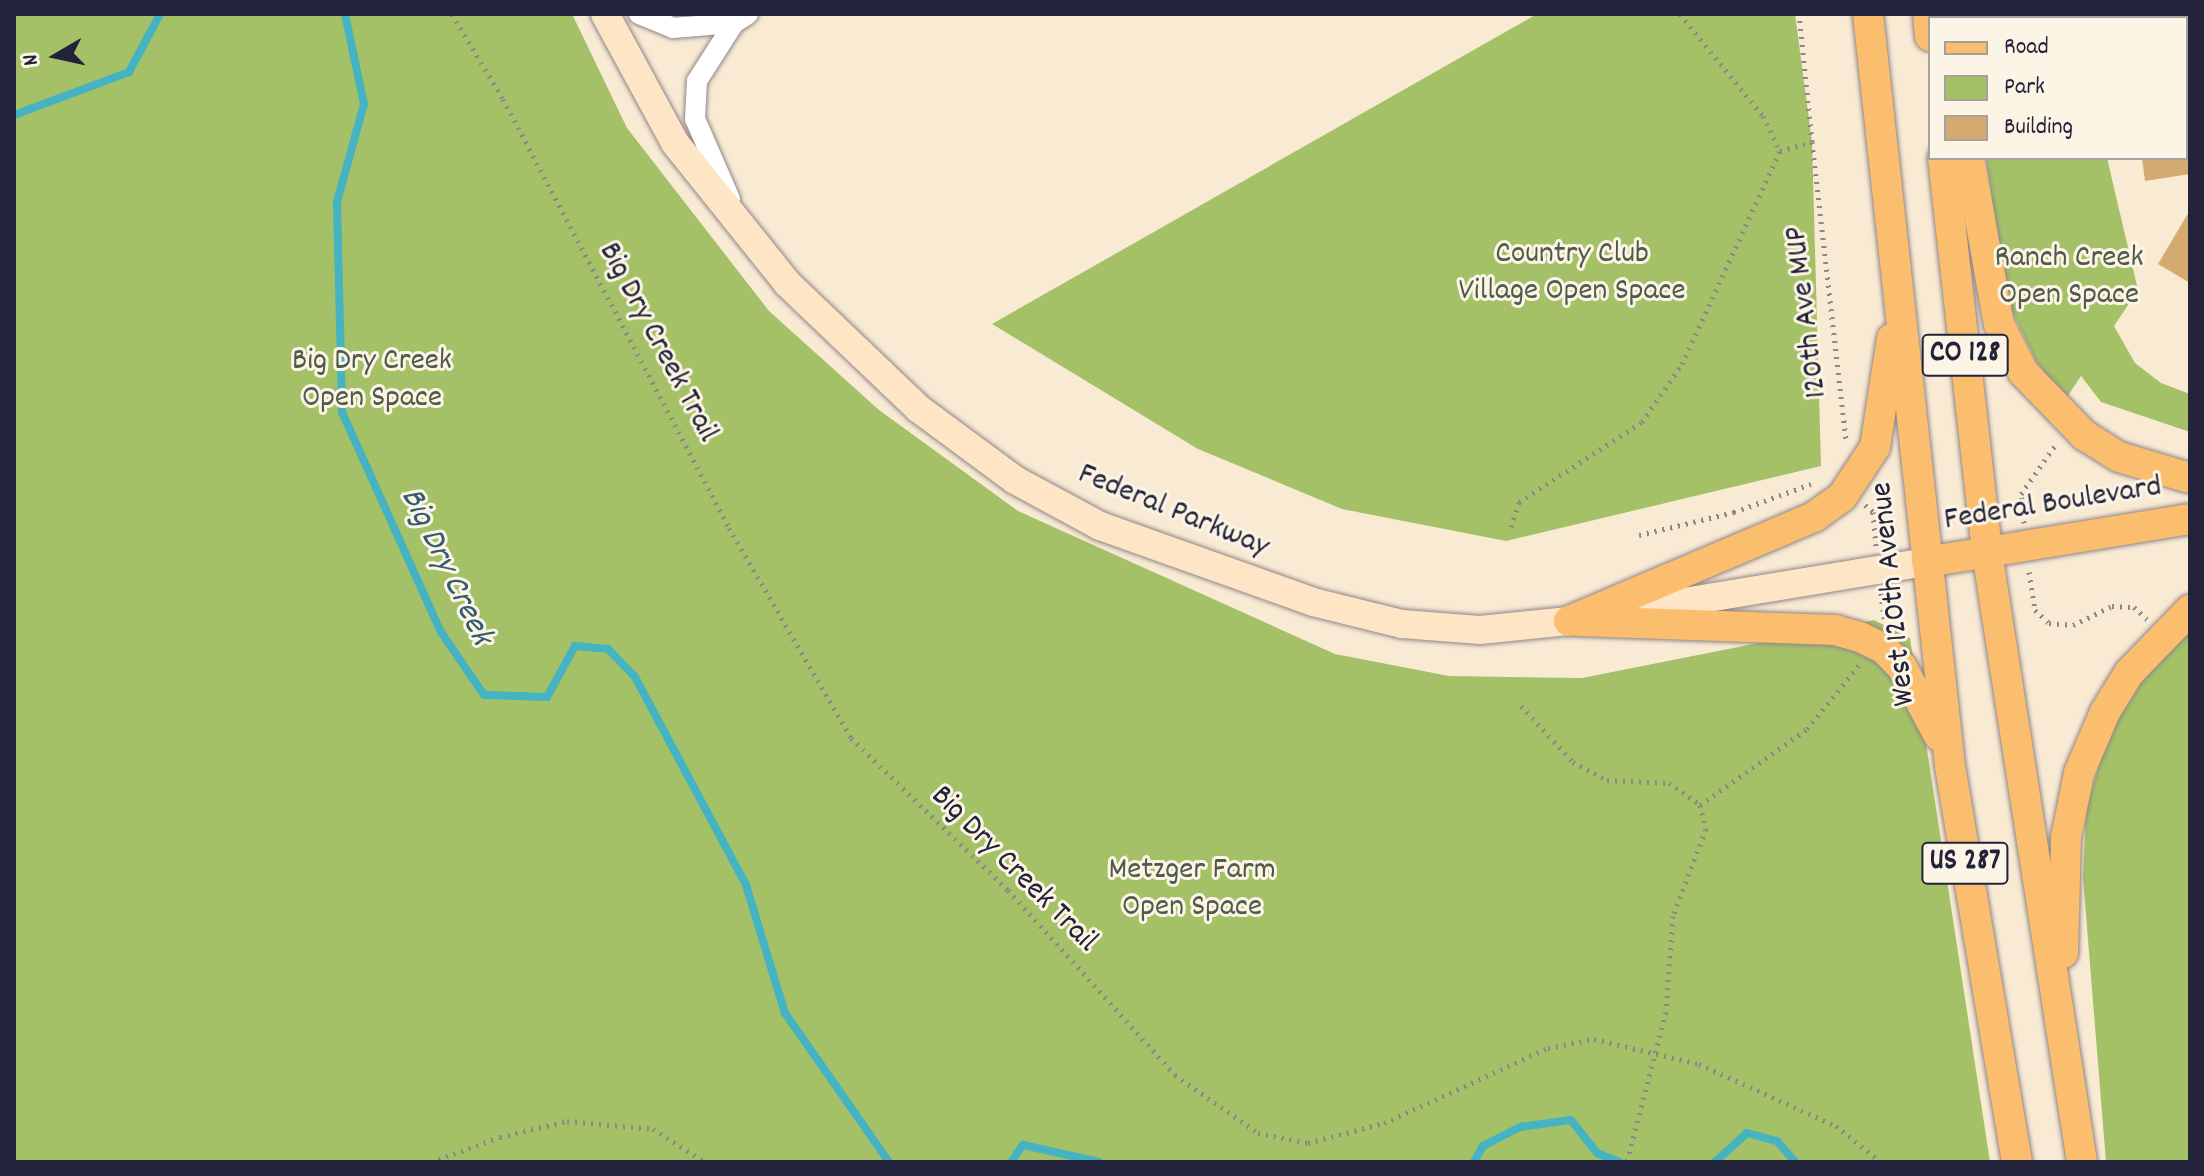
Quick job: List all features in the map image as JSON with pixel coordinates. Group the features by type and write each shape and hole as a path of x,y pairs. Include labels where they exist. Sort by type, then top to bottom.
{"main road":[{"name":"Federal Parkway","path":"605,14 675,143 788,284 919,409 1015,480 1100,526 1224,574 1402,624 1480,630 1569,621 1927,562"},
{"name":"West 120th Avenue","path":"1868,14 1950,766 2017,1162"},
{"name":"CO 128","path":"1943,160 1987,552"},
{"path":"1969,160 1999,324 2023,372 2084,435 2119,457 2190,478"},
{"path":"1569,621 1814,517 1842,497 1875,447 1898,297"},
{"name":"Federal Boulevard","path":"1927,562 2190,519"},
{"name":"US 287","path":"1987,552 2082,1162"},
{"name":"US 287","path":"2060,1027 2066,838 2079,773 2105,712 2162,633 2190,610"},
{"path":"1569,621 1835,630 1860,637 1883,648 1902,667 1933,719 1950,766"}],"street":[{"path":"639,14 673,28 741,18"},
{"path":"741,18 697,81 695,119 750,239"}],"path":[{"name":"Big Dry Creek Trail","path":"452,14 503,99 722,515 851,738 1008,890 1175,1075 1258,1133 1308,1143 1384,1123 1567,1043 1594,1039 1699,1064 1836,1126 1881,1162"},
{"path":"1680,14 1763,116 1780,151 1812,142"},
{"name":"120th Ave MUP","path":"1799,14 1847,437 1842,449"},
{"name":"120th Ave MUP","path":"1511,527 1519,502 1642,422 1682,364 1780,151"},
{"path":"1639,535 1734,512 1820,479"},
{"path":"2031,592 2035,610 2049,623 2073,625 2112,606 2134,607 2162,633"},
{"path":"1700,805 1807,729 1861,664"},
{"path":"1521,706 1573,762 1607,780 1669,783 1700,805 1706,829 1673,916 1666,1012 1627,1162"},
{"path":"431,1162 500,1137 567,1121 653,1129 705,1162"}],"green space":[{"name":"Metzger Farm Open Space","path":"14,14 572,14 627,128 769,311 879,410 1018,511 1335,654 1449,676 1582,678 1874,620 1910,638 1990,1162 14,1162"},
{"name":"Country Club Village Open Space","path":"1537,14 1795,14 1812,142 1821,466 1506,541 1342,509 1198,449 992,324"},
{"name":"Ranch Creek Open Space","path":"1986,160 2107,160 2138,290 2114,326 2135,363 2161,383 2190,394 2190,432 2101,402 2081,376 2065,400 2036,361 2007,301"},
{"path":"2190,629 2190,1162 2106,1162 2083,878 2086,811 2106,739 2149,668"}],"building":[{"path":"2190,158 2190,174 2145,181 2142,160"},
{"path":"2190,210 2190,283 2158,264"}],"waterway":[{"name":"Big Dry Creek","path":"14,115 129,72 160,14"},
{"name":"Big Dry Creek","path":"345,14 364,104 337,202 342,412 441,632 484,695 547,697 575,646 608,649 635,677 746,885 785,1013 889,1162"},
{"name":"Big Dry Creek","path":"1474,1162 1483,1146 1520,1127 1571,1120 1597,1153 1619,1162"},
{"name":"Big Dry Creek","path":"1715,1162 1747,1133 1777,1141 1795,1162"},
{"name":"Big Dry Creek","path":"1011,1162 1023,1145 1099,1162"}],"park label":[{"name":"Big Dry Creek Open Space","path":"372,382"}]}
